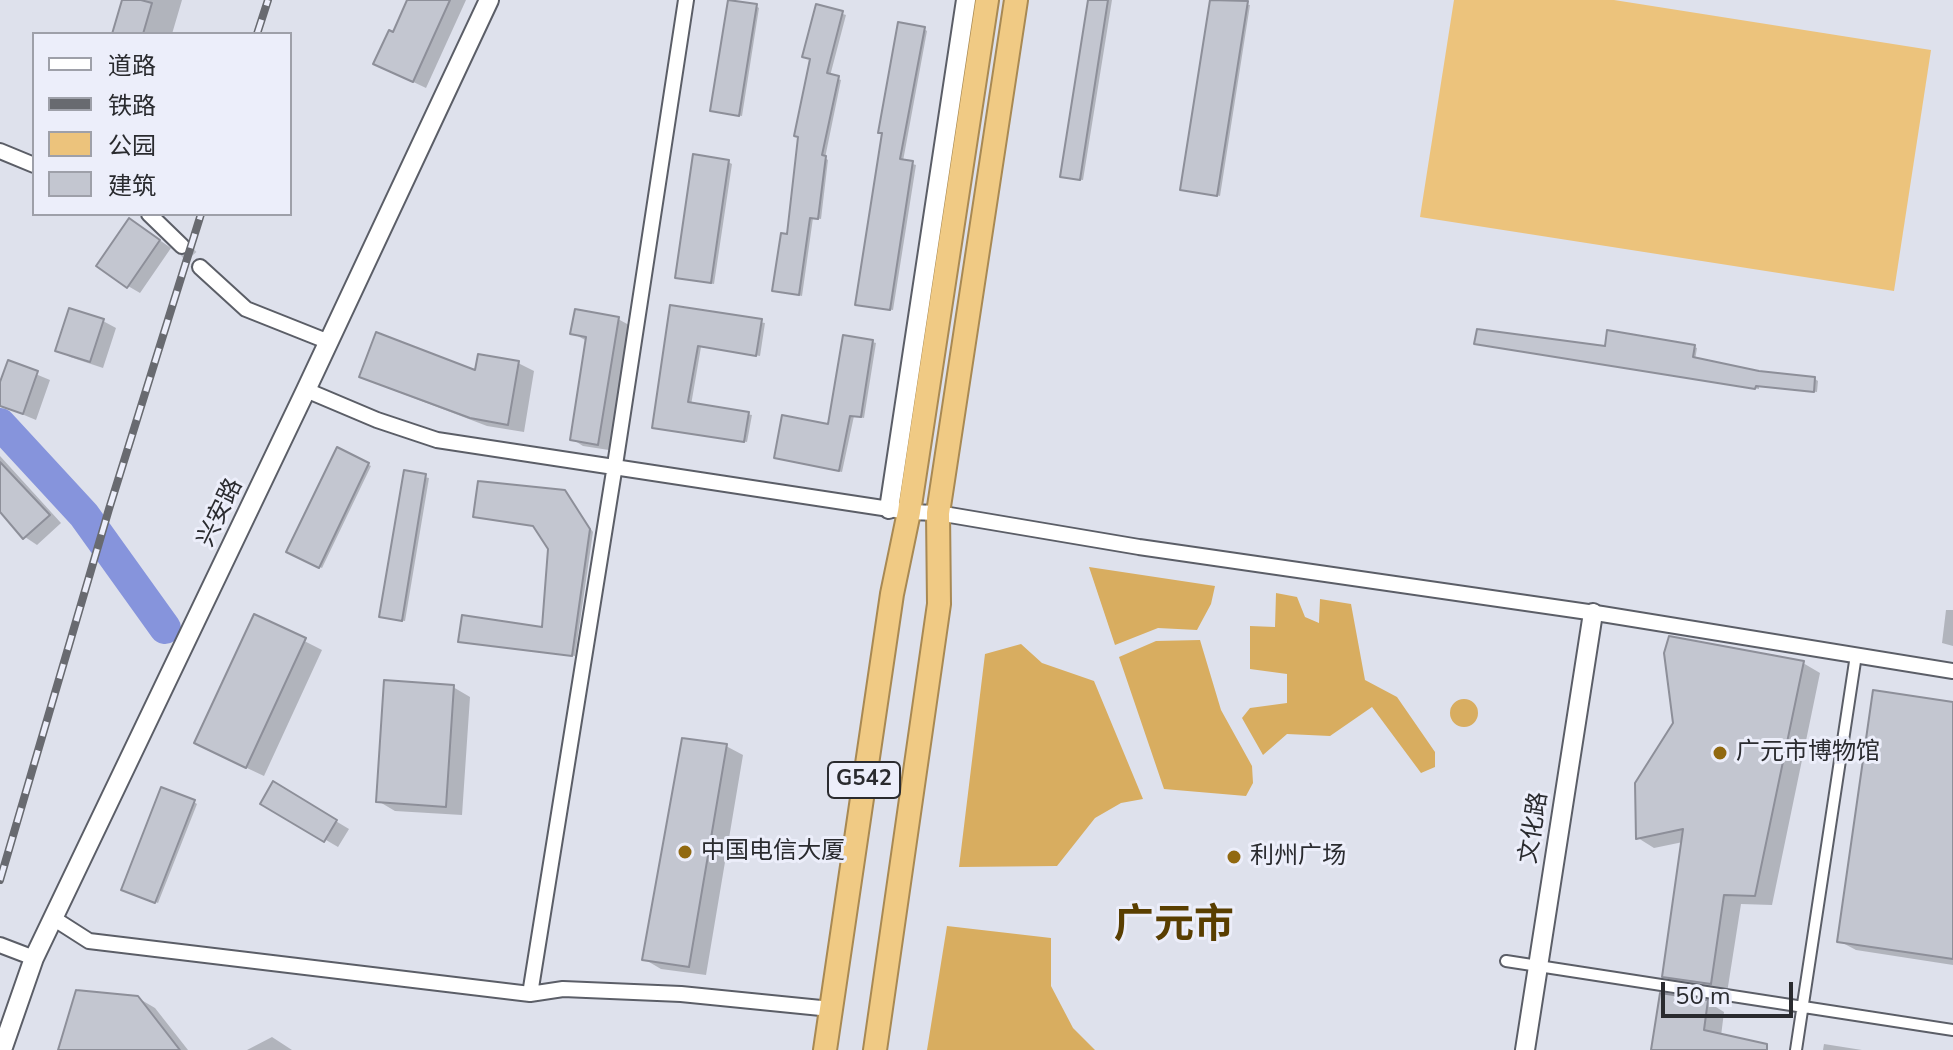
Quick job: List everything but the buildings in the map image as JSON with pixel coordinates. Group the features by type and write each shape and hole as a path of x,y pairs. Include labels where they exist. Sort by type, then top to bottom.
{"highway":[{"name":"G542","path":"825,1050 892,594 899,510 987,0"},
{"name":"G542","path":"875,1050 939,604 938,513 1016,0"}],"street":[{"name":"兴安路","path":"2,1050 34,958 489,0"},
{"path":"530,994 686,0"},
{"path":"899,510 966,0"},
{"path":"0,151 32,164"},
{"path":"151,216 182,246"},
{"path":"200,267 246,309 329,342"},
{"path":"306,390 377,420 437,440 899,510 938,513 1139,547 1593,613 1953,671"},
{"name":"文化路","path":"1525,1050 1593,613"},
{"path":"1796,1050 1856,655"},
{"path":"53,918 89,941 530,994 563,989 667,994 831,1009"},
{"path":"0,945 34,958"},
{"path":"1506,961 1953,1030"}],"green space":[{"path":"1454,0 1614,0 1931,50 1894,291 1420,217"}],"shaded area":[{"path":"1089,567 1215,586 1211,604 1197,630 1158,628 1115,645"},
{"path":"1276,593 1297,597 1305,617 1319,623 1320,599 1351,604 1365,680 1397,697 1435,752 1435,767 1421,773 1372,707 1330,736 1287,734 1263,755 1242,718 1250,708 1287,703 1287,674 1250,669 1250,626 1275,627"},
{"path":"1200,640 1221,710 1252,766 1253,783 1246,796 1164,789 1119,657 1156,641"},
{"path":"1021,644 1042,663 1094,681 1143,799 1121,803 1095,818 1057,866 959,867 985,654"},
{"path":"1464,699 1474,703 1478,713 1474,723 1464,727 1454,723 1450,713 1454,703"},
{"path":"947,926 1051,938 1051,986 1073,1028 1095,1050 927,1050"}],"waterway":[{"path":"0,424 84,515 165,628"}],"tunnel":[{"path":"182,246 200,267"}],"railway":[{"path":"258,32 268,0"},
{"path":"0,880 109,509 200,216"}],"place":[{"name":"广元市博物馆","path":"1720,753"},
{"name":"中国电信大厦","path":"685,852"},
{"name":"利州广场","path":"1234,857"}],"district":[{"name":"广元市","path":"1174,927"}]}
